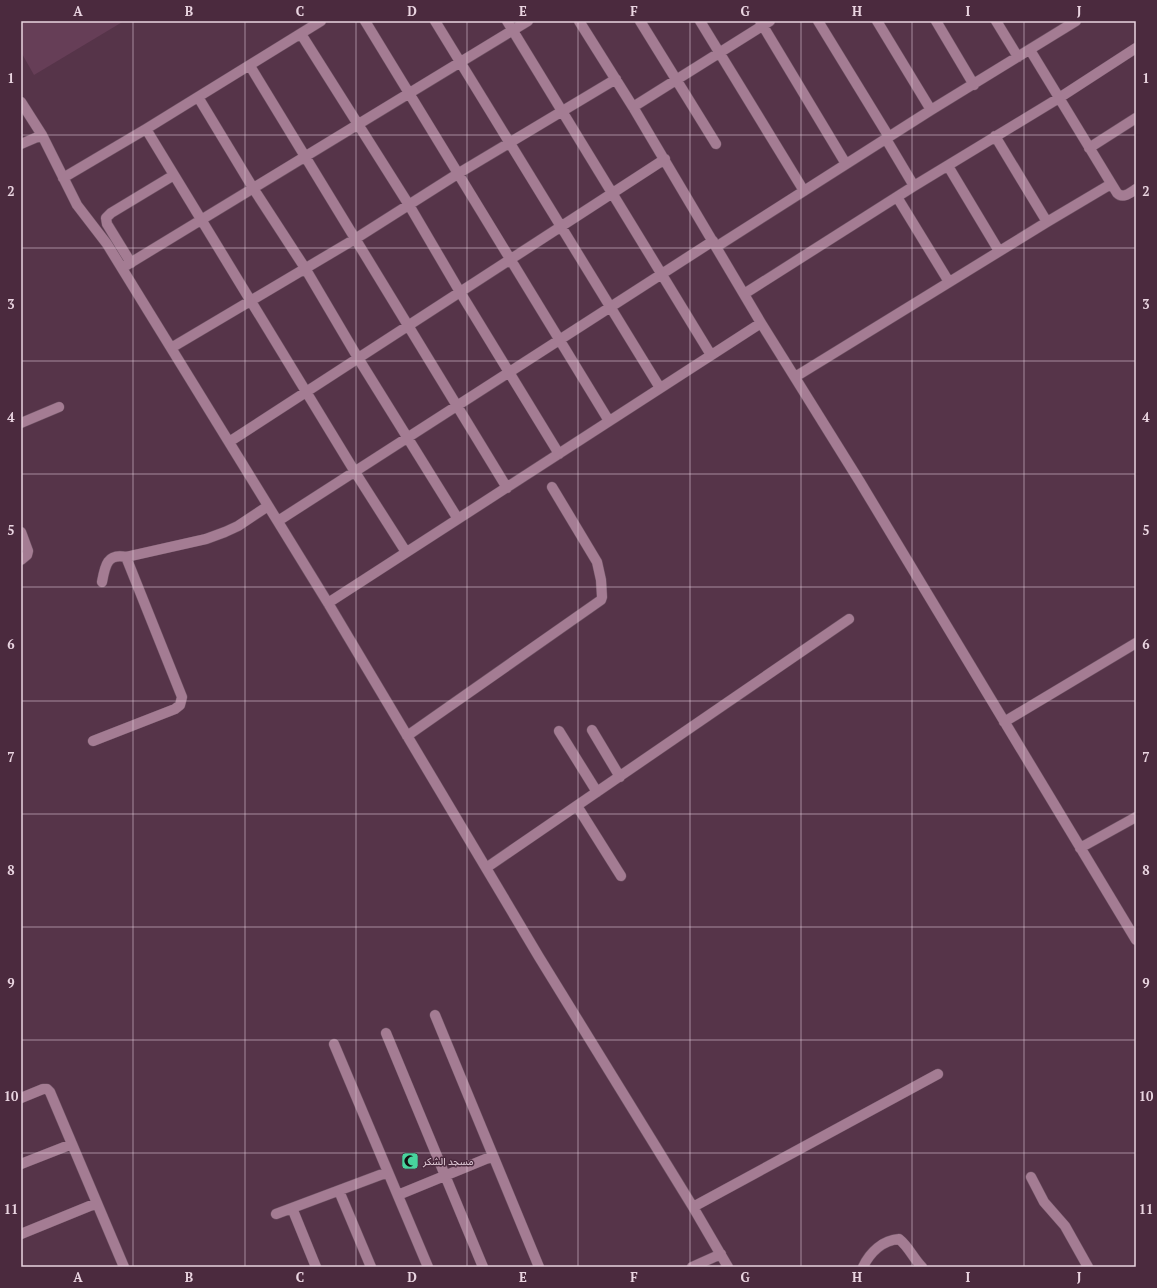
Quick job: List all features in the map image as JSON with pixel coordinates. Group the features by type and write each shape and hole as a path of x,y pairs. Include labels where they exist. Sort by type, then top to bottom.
{"street":[{"path":"63,178 250,66 321,21"},
{"path":"366,21 609,421"},
{"path":"435,21 660,388"},
{"path":"507,21 712,355"},
{"path":"127,266 528,21"},
{"path":"579,21 665,159 761,323 860,482 1136,940"},
{"path":"640,21 716,144"},
{"path":"700,21 804,191"},
{"path":"818,21 914,186"},
{"path":"877,21 931,110"},
{"path":"936,21 974,84"},
{"path":"996,21 1018,58"},
{"path":"633,107 720,53 764,22 846,164"},
{"path":"278,522 662,274 804,191 931,110 1018,58 1073,22"},
{"path":"301,34 409,205 460,292 559,454"},
{"path":"744,294 914,186 1059,98 1136,48"},
{"path":"1030,50 1117,193 1122,196 1136,189"},
{"path":"250,66 507,488"},
{"path":"171,348 356,239 459,173 616,79"},
{"path":"198,97 253,188 305,268 358,358 458,519"},
{"path":"21,102 42,136 77,206 107,244 127,266"},
{"path":"1089,148 1136,118"},
{"path":"146,129 355,472 406,552"},
{"path":"21,144 42,136"},
{"path":"995,136 1047,222"},
{"path":"229,442 665,159"},
{"path":"948,166 999,251"},
{"path":"174,175 111,213 106,218 107,224 127,266 171,348 328,603 539,958 693,1207 728,1267"},
{"path":"794,377 1111,184"},
{"path":"897,197 949,282"},
{"path":"328,603 761,323"},
{"path":"21,422 59,407"},
{"path":"407,736 601,600 601,580 597,562 552,487"},
{"path":"102,582 105,567 110,559 118,556 126,557 219,534 238,526 268,506"},
{"path":"21,532 28,552 27,555 21,560"},
{"path":"93,741 175,709 182,702 182,698 126,557"},
{"path":"486,868 849,619"},
{"path":"1004,722 1136,643"},
{"path":"592,730 620,777"},
{"path":"559,731 597,792"},
{"path":"577,806 621,876"},
{"path":"1080,848 1136,817"},
{"path":"435,1015 539,1267"},
{"path":"386,1033 483,1267"},
{"path":"334,1044 428,1267"},
{"path":"693,1207 938,1074"},
{"path":"21,1098 43,1089 47,1089 50,1092 124,1267"},
{"path":"21,1164 72,1144"},
{"path":"398,1195 493,1156"},
{"path":"276,1214 388,1172"},
{"path":"1031,1177 1044,1202 1065,1226 1088,1267"},
{"path":"339,1191 371,1267"},
{"path":"21,1234 97,1203"},
{"path":"292,1208 316,1267"},
{"path":"863,1267 872,1253 880,1246 892,1240 899,1239 905,1244 916,1261 922,1267"},
{"path":"692,1267 721,1254"}],"shaded area":[{"path":"21,21 124,21 34,75 21,52"}],"place":[{"name":"مسجد الشكر","path":"410,1161"}]}
